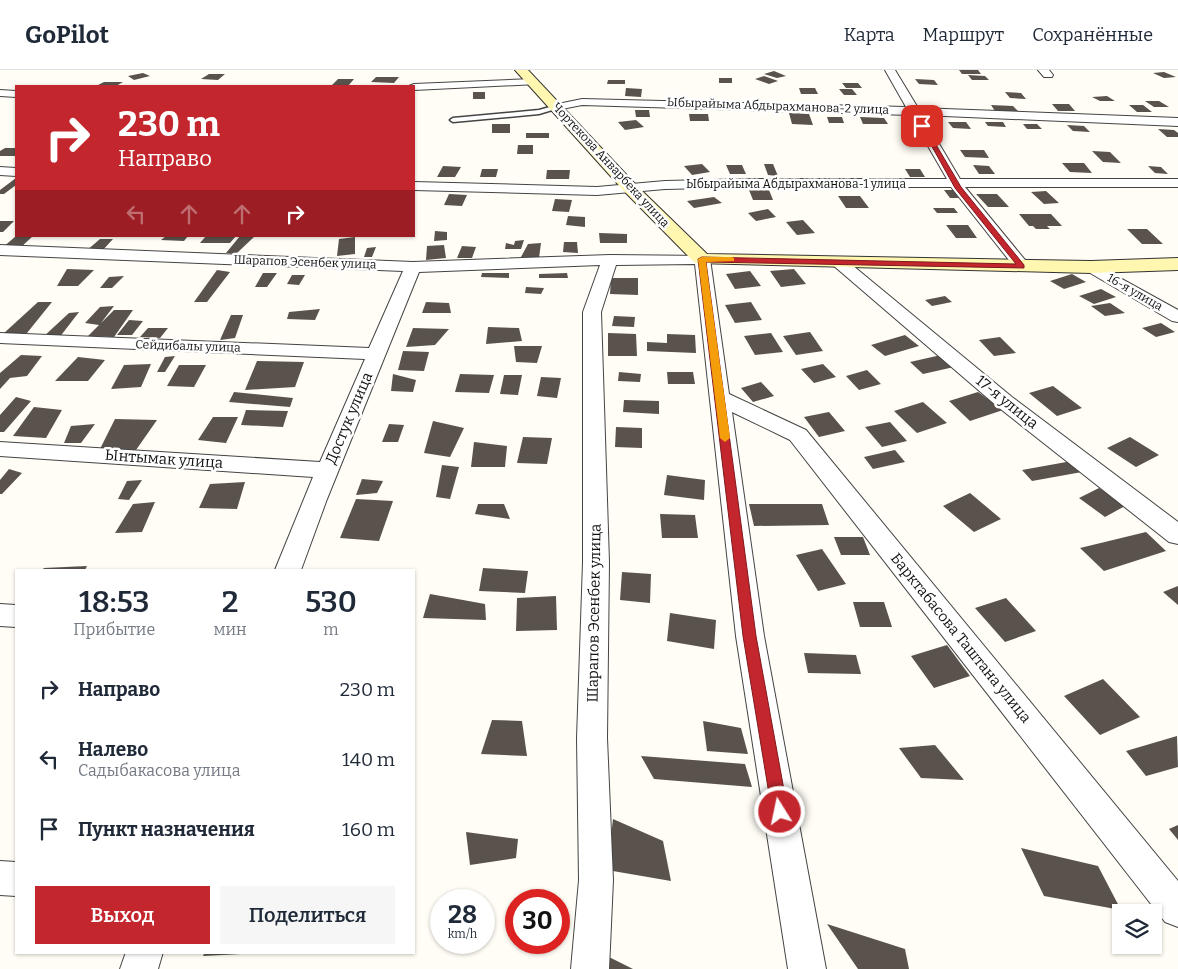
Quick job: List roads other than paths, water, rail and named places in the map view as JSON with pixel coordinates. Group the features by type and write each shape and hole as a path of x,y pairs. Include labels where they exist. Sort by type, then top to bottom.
{"street":[{"name":"Чортекова Анварбека улица","path":"521,70 630,188 702,259"},
{"path":"890,70 957,184 1022,266"},
{"path":"415,87 533,82"},
{"path":"0,93 15,94"},
{"name":"Ыбырайыма Абдырахманова-2 улица","path":"557,107 582,102 653,103 1178,122"},
{"path":"0,171 15,172"},
{"name":"Ыбырайыма Абдырахманова-1 улица","path":"415,186 596,191 750,183 1178,183"},
{"name":"Шарапов Эсенбек улица","path":"0,250 413,267 610,260 702,259"},
{"path":"807,969 750,636 702,259 1091,268 1178,264"},
{"name":"Шарапов Эсенбек улица","path":"590,969 596,880 592,738 596,562 592,312 610,260"},
{"name":"17-я улица","path":"840,263 1005,402 1178,535"},
{"name":"Достук улица","path":"288,569 327,470 413,267"},
{"name":"16-я улица","path":"1091,268 1178,317"},
{"name":"Сейдибалы улица","path":"0,338 376,354"},
{"name":"Барктабасова Таштана улица","path":"720,398 798,434 1178,909"},
{"name":"Ынтымак улица","path":"0,449 327,470"},
{"path":"0,615 15,616"},
{"path":"0,878 15,879"},
{"path":"139,969 144,954"}],"lane":[{"path":"452,120 539,112 557,107"}]}
